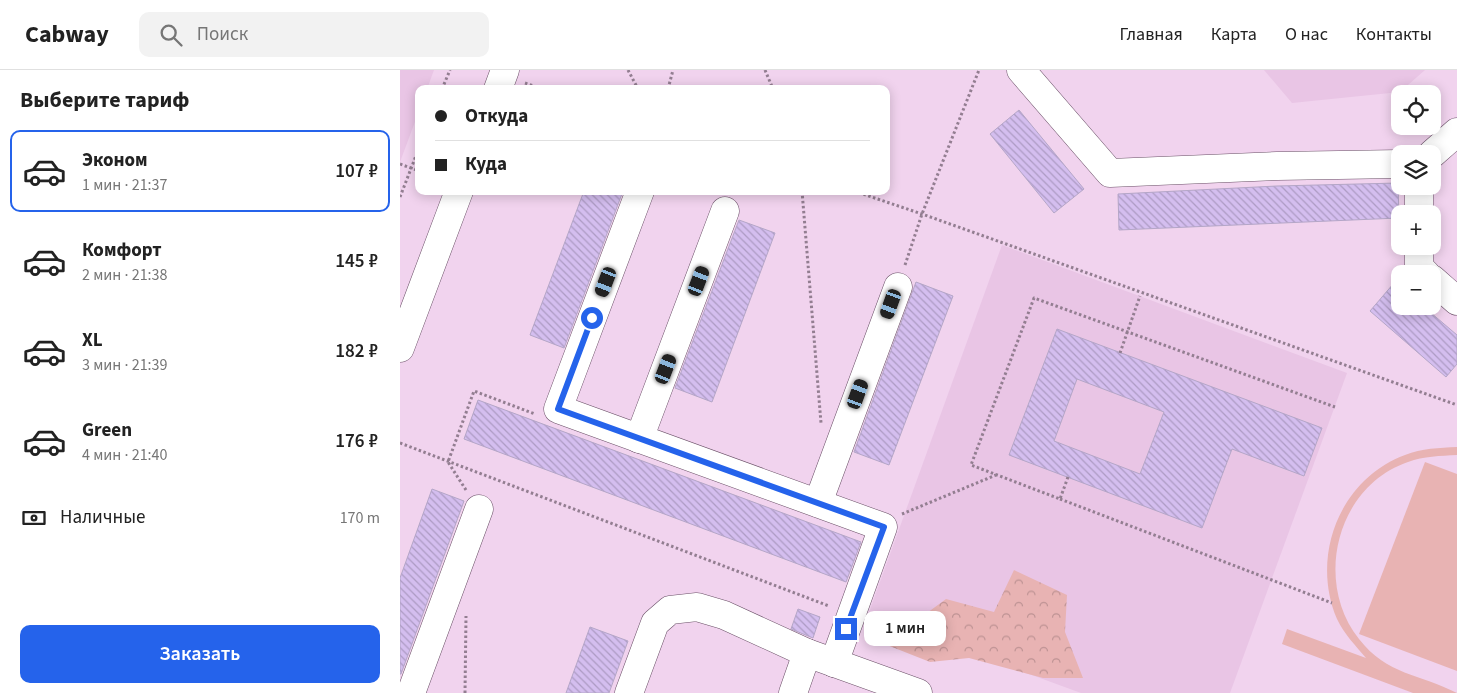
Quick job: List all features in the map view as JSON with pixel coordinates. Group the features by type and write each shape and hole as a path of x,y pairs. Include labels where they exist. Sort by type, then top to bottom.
{"street":[{"path":"499,85 505,70"},
{"path":"1021,70 1110,173 1277,166 1391,164"},
{"path":"1441,146 1457,132"},
{"path":"400,348 457,195"},
{"path":"638,195 558,409 884,527 834,663"},
{"path":"640,439 725,211"},
{"path":"818,504 898,287"},
{"path":"1441,287 1457,301"},
{"path":"411,693 474,501"},
{"path":"629,693 655,623 670,610 697,607 724,615 807,653 918,693"},
{"path":"793,693 807,653"}],"path":[{"path":"444,85 450,70"},
{"path":"628,70 636,85"},
{"path":"669,85 673,70"},
{"path":"765,70 771,85"},
{"path":"898,287 922,214 979,70"},
{"path":"400,197 415,158"},
{"path":"400,164 415,170"},
{"path":"802,195 821,425"},
{"path":"866,195 1457,405"},
{"path":"1120,353 1140,296"},
{"path":"1332,604 971,465 1034,298 1335,406"},
{"path":"448,462 474,391 540,415"},
{"path":"400,444 831,607"},
{"path":"448,462 474,501"},
{"path":"880,526 905,512 997,474"},
{"path":"1060,499 1068,477"},
{"path":"466,693 467,608"}],"shaded area":[{"path":"400,70 434,70 428,85 415,85 415,122 400,162"},
{"path":"1264,70 1425,70 1408,85 1391,85 1391,93 1292,103"},
{"path":"1002,245 1347,373 1230,693 1081,693 868,615"}],"green space":[{"path":"1457,447 1457,455 1426,457 1408,462 1384,474 1364,492 1349,513 1340,538 1336,564 1337,590 1345,616 1359,639 1370,651 1393,667 1457,693 1413,693 1282,644 1287,629 1366,658 1350,640 1337,619 1330,595 1327,570 1336,522 1348,501 1363,482 1382,466 1418,451"},
{"path":"1425,462 1457,474 1457,671 1359,634"},
{"path":"1014,570 1067,595 1065,632 1083,678 1043,678 969,658 930,662 882,643 876,619 912,624 946,599 994,612"}],"building":[{"path":"1019,110 1084,189 1054,213 990,134"},
{"path":"1391,183 1391,195 1398,195 1399,205 1391,205 1391,218 1119,230 1118,194 1277,186"},
{"path":"582,195 621,195 564,348 530,335"},
{"path":"739,220 775,233 712,402 675,388"},
{"path":"916,282 953,296 889,465 854,452"},
{"path":"1391,286 1391,315 1434,315 1457,335 1457,364 1446,377 1370,311"},
{"path":"1057,329 1322,428 1304,476 1232,449 1202,528 1009,455","holes":["1077,379 1164,412 1140,474 1054,441"]},
{"path":"478,400 861,542 846,582 464,439"},
{"path":"432,489 464,501 400,674 400,578"},
{"path":"798,609 820,617 813,638 791,629"},
{"path":"590,627 628,641 609,693 566,693"}],"route":[{"path":"592,318 558,409 884,527 846,629"}]}
